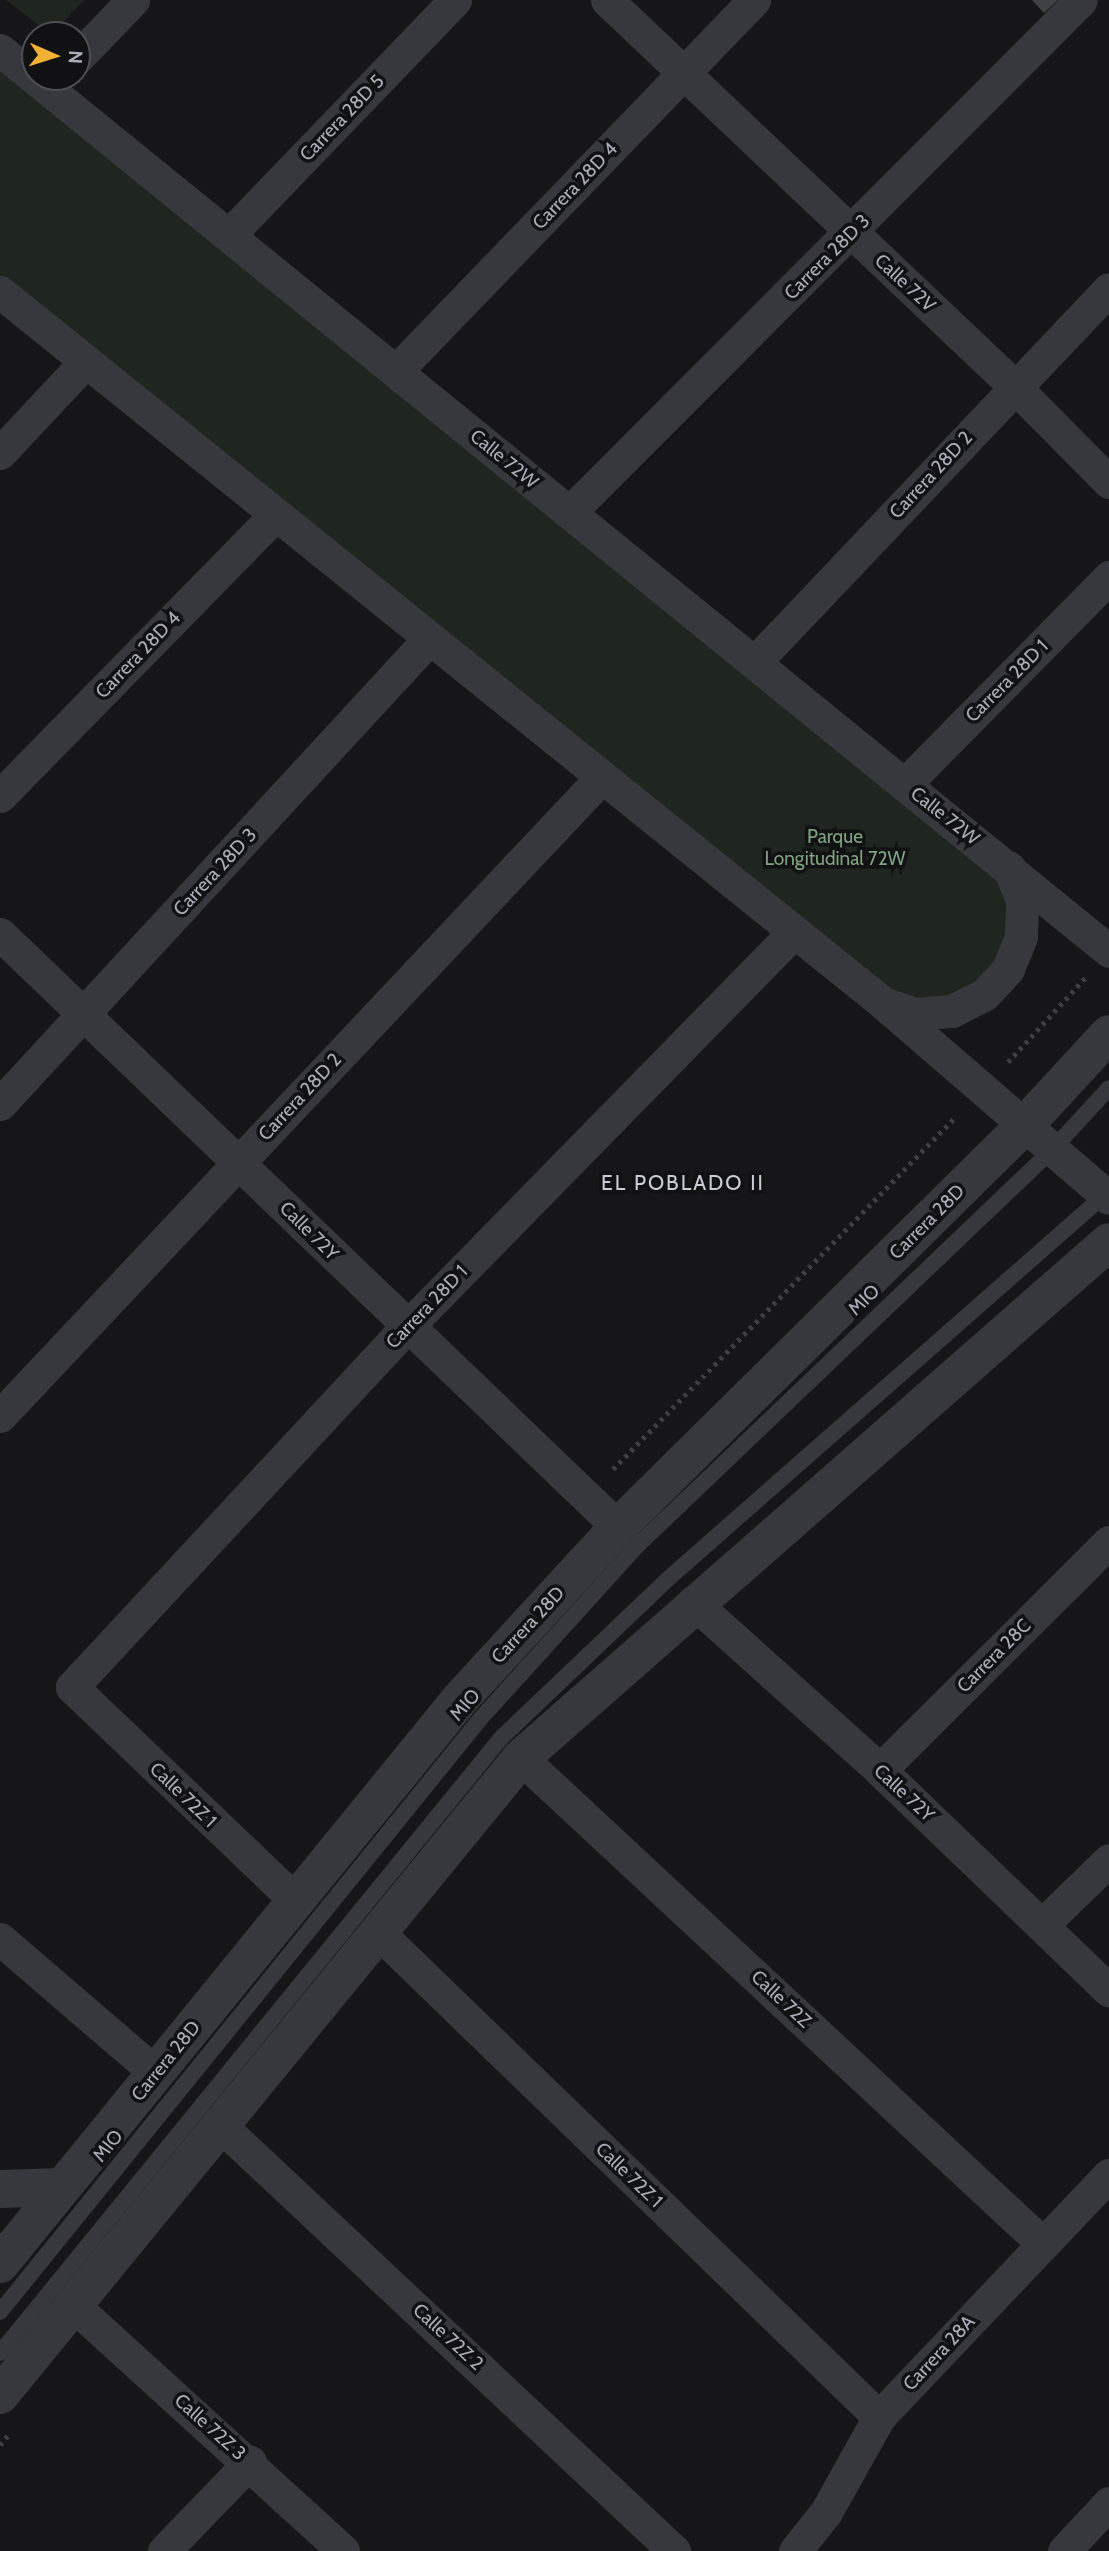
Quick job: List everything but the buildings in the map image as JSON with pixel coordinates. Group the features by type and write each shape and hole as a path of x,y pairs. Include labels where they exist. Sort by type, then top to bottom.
{"street":[{"path":"91,44 133,0"},
{"name":"Carrera 28D 5","path":"229,235 455,0"},
{"name":"Calle 72V","path":"607,0 1014,386 1109,482"},
{"name":"Carrera 28D 4","path":"396,371 754,0"},
{"name":"Carrera 28D 3","path":"570,512 1081,0"},
{"name":"Calle 72W","path":"0,50 21,63"},
{"name":"Calle 72W","path":"62,91 229,235 1109,951"},
{"name":"Carrera 28D 2","path":"755,662 1014,386 1109,289"},
{"name":"Calle 72W","path":"0,292 792,934 883,1003 1108,1195"},
{"path":"0,453 86,361"},
{"name":"Carrera 28D 4","path":"0,796 275,515"},
{"name":"Carrera 28D 1","path":"905,784 1109,577"},
{"name":"Carrera 28D 3","path":"0,1104 429,639"},
{"name":"Carrera 28D 2","path":"0,1416 601,778"},
{"name":"Calle 72W","path":"883,1003 916,1014 952,1011 984,995 1008,969 1021,936 1022,900 1009,867"},
{"name":"Calle 72Y","path":"0,934 239,1162 406,1328 618,1527"},
{"name":"Carrera 28D 1","path":"72,1688 406,1328 792,934"},
{"name":"Carrera 28D","path":"0,2264 461,1698 618,1527 1038,1138 1109,1034"},
{"path":"8,2410 74,2305 521,1758 693,1602 1109,1242"},
{"name":"Carrera 28C","path":"880,1770 1109,1542"},
{"name":"Calle 72Y","path":"693,1602 880,1770 1109,1990"},
{"name":"Calle 72Z 1","path":"72,1688 296,1901"},
{"name":"Calle 72Z","path":"521,1758 1041,2242"},
{"path":"1042,1925 1109,1860"},
{"name":"Calle 72Z 1","path":"378,1932 880,2417"},
{"path":"0,1938 44,1981 156,2073"},
{"name":"Calle 72Z 2","path":"220,2125 674,2551"},
{"name":"Carrera 28A","path":"795,2551 827,2512 880,2417 1041,2242 1109,2175"},
{"path":"0,2189 62,2187"},
{"name":"Calle 72Z 3","path":"74,2305 250,2462 343,2551"},
{"path":"164,2551 250,2462"},
{"path":"1064,2551 1109,2503"}],"lane":[{"name":"MIO","path":"0,2312 481,1718 637,1546 1038,1138 1109,1088"},
{"path":"0,2353 501,1738 669,1578 1108,1195"}],"path":[{"path":"0,2445 8,2410"}],"green space":[{"path":"6,0 84,0 64,21 33,21"},
{"name":"Parque Longitudinal 72W","path":"0,50 21,67 21,91 51,91 1009,867 1008,969 916,1014 0,292"}],"district":[{"name":"EL POBLADO II","path":"683,1183"}]}
